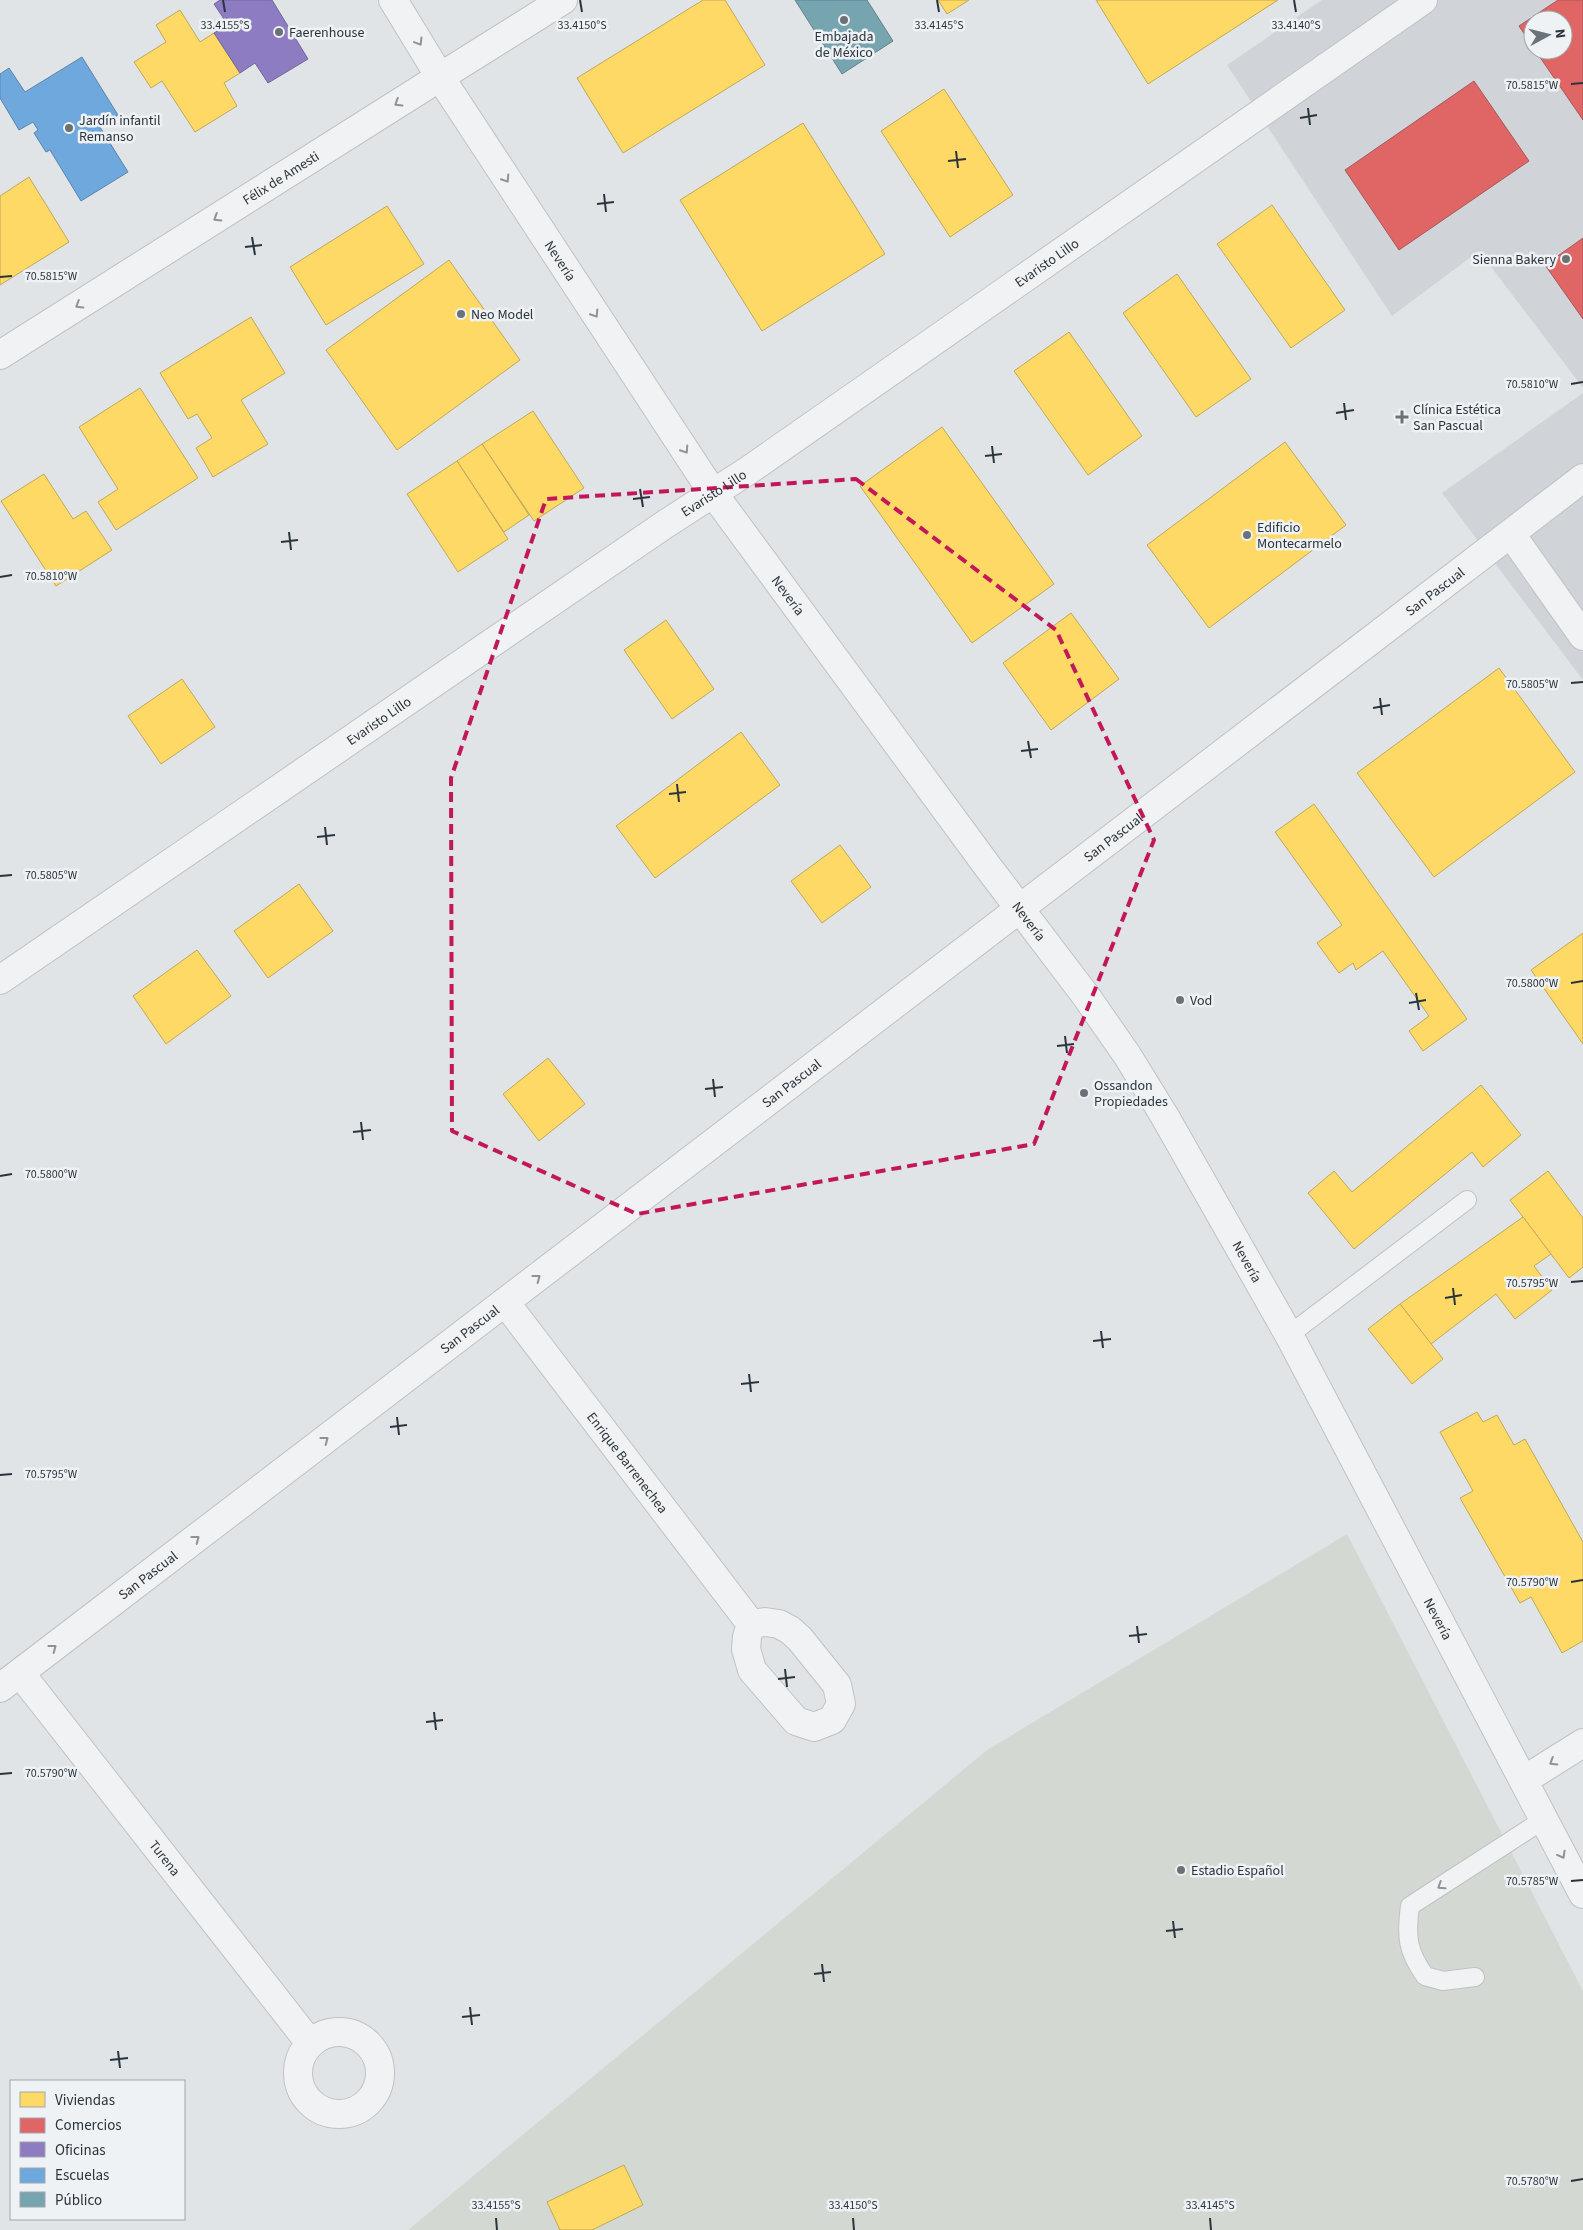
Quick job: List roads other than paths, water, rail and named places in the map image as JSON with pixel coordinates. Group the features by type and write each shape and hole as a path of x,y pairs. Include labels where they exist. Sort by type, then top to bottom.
{"street":[{"name":"Nevería","path":"394,0 440,77 713,493 1086,996 1127,1055 1164,1115 1289,1335 1583,1894"},
{"name":"Félix de Amesti","path":"0,355 563,0"},
{"name":"Evaristo Lillo","path":"0,980 713,493 1423,0"},
{"name":"San Pascual","path":"10,1681 1583,478"},
{"path":"1511,534 1583,636"},
{"name":"Enrique Barrenechea","path":"505,1302 751,1624"},
{"name":"Turena","path":"10,1681 310,2043"},
{"path":"1524,1780 1583,1743"}],"lane":[{"path":"1289,1335 1468,1200"},
{"path":"1475,1977 1443,1980 1425,1976 1412,1959 1406,1931 1410,1906 1543,1820"}],"place":[{"name":"Embajada de México","path":"844,20"},
{"name":"Faerenhouse","path":"279,32"},
{"name":"Jardín infantil Remanso","path":"69,128"},
{"name":"Sienna Bakery","path":"1566,259"},
{"name":"Neo Model","path":"461,314"},
{"name":"Clínica Estética San Pascual","path":"1402,417"},
{"name":"Edificio Montecarmelo","path":"1247,535"},
{"name":"Vod","path":"1180,1000"},
{"name":"Ossandon Propiedades","path":"1084,1093"},
{"name":"Estadio Español","path":"1181,1870"}]}
